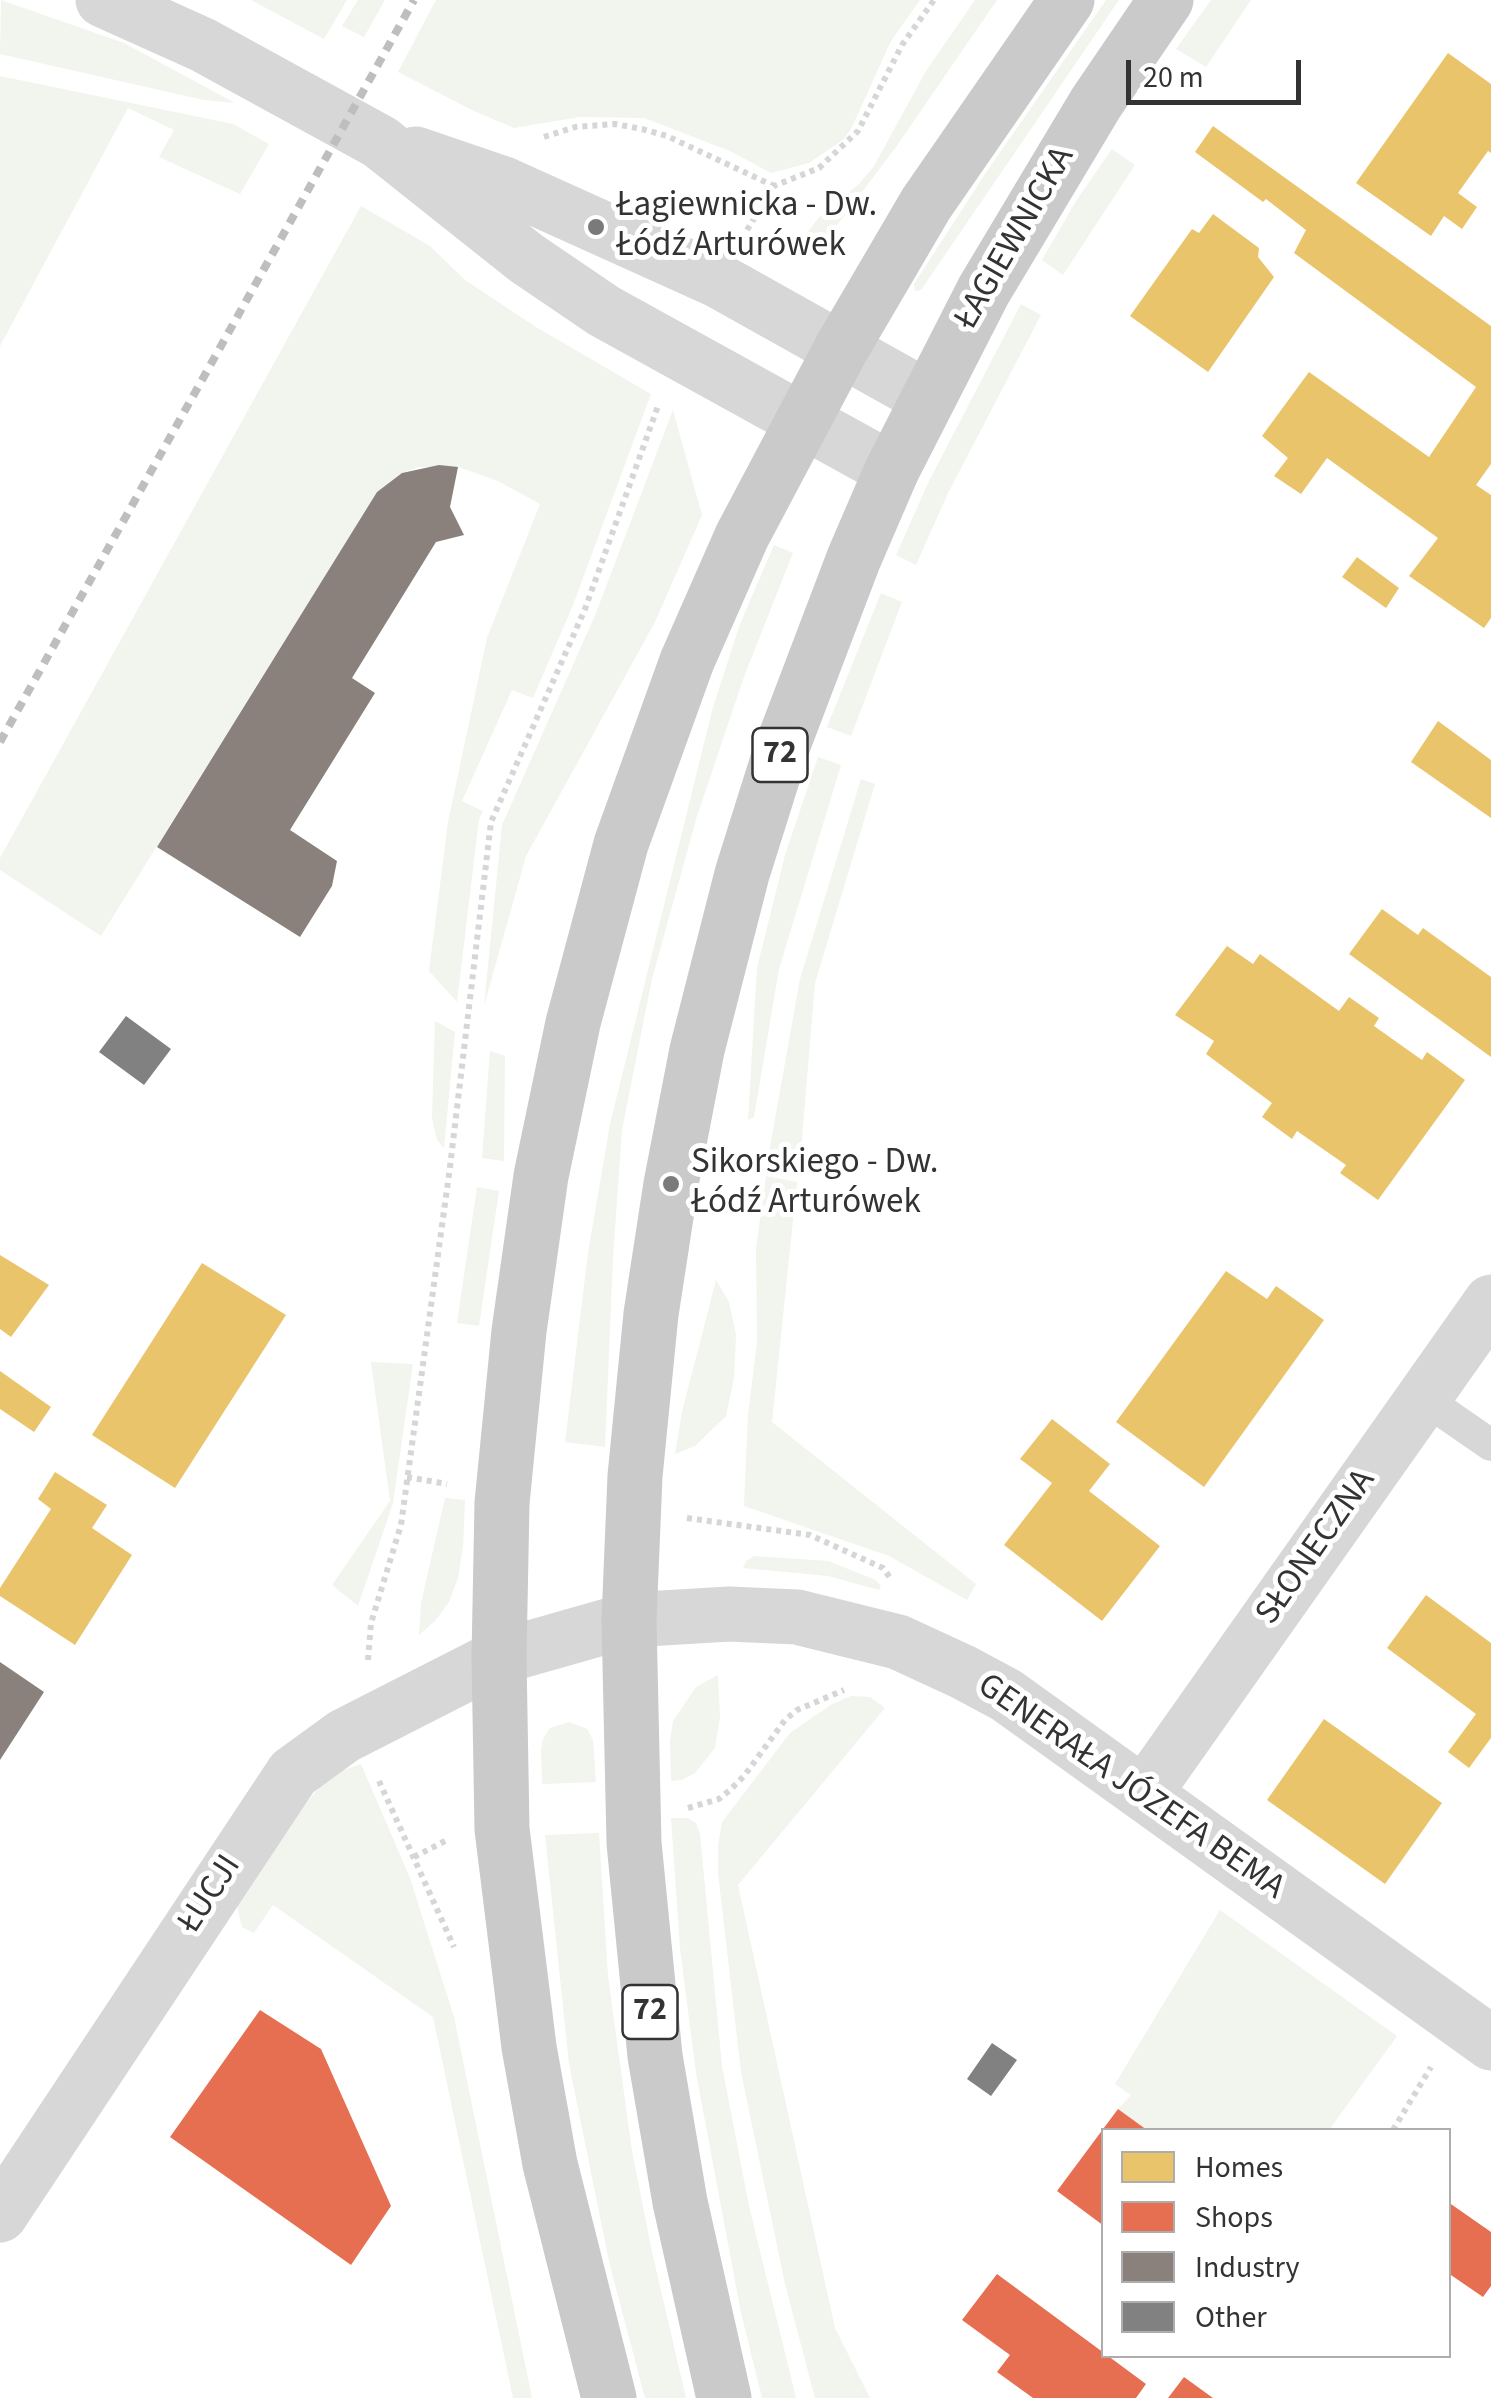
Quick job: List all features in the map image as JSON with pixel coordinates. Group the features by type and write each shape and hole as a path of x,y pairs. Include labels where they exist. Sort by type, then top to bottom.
{"main road":[{"path":"609,2398 554,2180 529,2047 502,1829 502,1520 516,1350 541,1176 573,1023 622,844 687,661 742,536 840,349 926,204 1067,0"},
{"name":"ŁAGIEWNICKA","path":"928,398 1024,218 1166,0"},
{"name":"72","path":"724,2398 680,2202 651,2022 634,1843 629,1620 635,1476 671,1184 698,1050 742,874 782,750 843,584 928,398"}],"street":[{"path":"104,0 203,45 380,142 526,258 604,311 892,470"},
{"path":"380,142 504,184 719,281 928,398"},
{"name":"SŁONECZNA","path":"1144,1794 1491,1302"},
{"name":"GENERAŁA JÓZEFA BEMA","path":"499,1657 629,1620 729,1614 797,1617 872,1634 928,1656 1006,1695 1477,2033"},
{"name":"ŁUCJI","path":"0,2215 292,1773 322,1749 396,1707 499,1657"}],"lane":[{"path":"1423,1398 1491,1445"}],"path":[{"path":"745,234 774,186 820,168 858,132 902,45 934,0"},
{"path":"540,138 575,127 616,124 642,129 668,136 774,186"},
{"path":"366,1672 371,1623 402,1525 460,1094 491,822 585,609 664,389"},
{"path":"407,1477 454,1485"},
{"path":"678,1810 720,1799 744,1776 784,1720 797,1710 848,1689 885,1681 928,1656"},
{"path":"373,1769 454,1942"},
{"path":"1394,2128 1434,2062 1477,2033"}],"shaded area":[{"path":"1,0 124,43 235,103 204,100 0,54"},
{"path":"251,0 347,0 324,39"},
{"path":"358,0 385,0 364,37 342,26"},
{"path":"436,0 920,0 891,41 844,139 809,163 771,173 730,151 644,118 580,117 514,128 398,72"},
{"path":"975,0 997,0 838,224 825,239 792,254 819,217 874,166 926,71"},
{"path":"1106,0 1119,0 921,290 915,291 914,284 985,174"},
{"path":"1211,0 1251,0 1206,67 1176,49"},
{"path":"0,76 233,124 269,144 240,194 159,157 174,130 128,108 0,346"},
{"path":"1112,149 1135,165 1063,275 1042,260"},
{"path":"361,206 430,246 465,280 536,327 651,394 573,605 533,698 512,690 462,801 483,811 457,1002 429,971 448,822 487,638 540,504 498,481 458,467 419,467 402,473 377,492 101,936 0,870 0,858"},
{"path":"1021,304 1041,315 948,493 916,565 896,555 929,481"},
{"path":"673,410 702,515 655,622 526,856 484,1006 502,825 596,613"},
{"path":"774,545 793,553 745,674 697,816 652,979 622,1130 605,1447 565,1442 588,1253 610,1124 713,707 740,624"},
{"path":"881,593 902,602 851,736 827,727"},
{"path":"818,757 841,765 779,969 754,1117 748,1120 757,968 785,855"},
{"path":"861,779 875,784 815,983 800,1162 768,1158 800,979"},
{"path":"435,1021 455,1032 444,1148 437,1140 432,1118"},
{"path":"490,1051 505,1056 504,1161 482,1158"},
{"path":"766,1176 797,1182 772,1422 976,1584 967,1600 889,1556 744,1506 748,1415 757,1343 756,1248"},
{"path":"477,1187 499,1191 479,1326 457,1323"},
{"path":"716,1280 729,1302 736,1335 734,1378 726,1416 695,1446 675,1454 682,1412"},
{"path":"371,1362 413,1364 393,1503 358,1606 332,1585 390,1501"},
{"path":"445,1498 465,1500 458,1578 449,1602 419,1635 421,1603"},
{"path":"754,1556 828,1561 876,1580 881,1586 879,1590 828,1576 743,1568"},
{"path":"718,1675 720,1717 715,1748 695,1773 671,1781 673,1721 696,1687"},
{"path":"851,1696 870,1697 885,1708 738,1885 835,2328 870,2398 815,2398 785,2284 741,2072 718,1846 722,1822 790,1733 832,1704"},
{"path":"569,1722 587,1729 593,1740 596,1782 542,1784 543,1739 550,1728"},
{"path":"361,1764 410,1878 454,2017 532,2398 513,2398 433,2017 273,1905 254,1933 242,1927 237,1906 300,1810 321,1785 339,1772"},
{"path":"671,1818 688,1818 696,1823 700,1834 722,2066 749,2206 796,2398 762,2398 741,2313 696,2073 680,1949"},
{"path":"599,1833 608,1976 632,2151 686,2398 645,2398 610,2266 569,2064 545,1835"},
{"path":"1220,1910 1397,2036 1330,2128 1144,2128 1118,2109 1131,2095 1115,2084"}],"building: Homes":[{"path":"1448,53 1491,84 1491,153 1488,151 1458,193 1477,207 1462,229 1444,216 1431,236 1356,183"},
{"path":"1213,126 1491,326 1491,464 1476,485 1491,495 1491,618 1484,628 1409,576 1438,538 1327,458 1301,494 1274,476 1288,458 1262,436 1309,372 1429,457 1476,387 1294,253 1306,230 1195,152"},
{"path":"1213,214 1259,248 1258,257 1274,277 1208,372 1130,316 1192,229 1199,233"},
{"path":"1357,557 1399,588 1386,608 1342,577"},
{"path":"1438,721 1491,760 1491,818 1411,762"},
{"path":"1382,909 1418,935 1423,928 1491,977 1491,1057 1349,954"},
{"path":"1227,946 1253,964 1260,954 1339,1011 1349,997 1379,1018 1374,1026 1422,1060 1427,1052 1465,1080 1378,1200 1340,1173 1346,1165 1297,1131 1292,1139 1262,1117 1272,1103 1206,1054 1214,1041 1175,1015"},
{"path":"0,1255 49,1285 11,1337 0,1329"},
{"path":"202,1263 286,1315 175,1488 92,1435"},
{"path":"1226,1271 1267,1299 1276,1286 1324,1320 1204,1487 1116,1422"},
{"path":"0,1371 51,1407 34,1432 0,1409"},
{"path":"1052,1419 1110,1464 1089,1491 1160,1546 1102,1621 1004,1545 1052,1483 1020,1459"},
{"path":"55,1472 107,1505 92,1528 132,1555 75,1645 0,1596 0,1588 51,1509 38,1499"},
{"path":"1426,1595 1491,1643 1491,1738 1469,1768 1448,1752 1476,1714 1387,1648"},
{"path":"1324,1719 1442,1803 1385,1884 1267,1800"}],"building: Shops":[{"path":"260,2010 321,2049 391,2206 351,2265 170,2137"},
{"path":"1118,2109 1144,2128 1104,2128"},
{"path":"1101,2132 1101,2224 1057,2191"},
{"path":"1451,2204 1491,2232 1491,2286 1483,2297 1451,2275"},
{"path":"997,2274 1101,2351 1101,2358 1111,2358 1146,2384 1136,2398 1033,2398 997,2372 1010,2355 962,2320"},
{"path":"1184,2377 1213,2398 1168,2398"}],"building: Industry":[{"path":"439,465 458,467 450,507 464,535 436,542 352,678 375,693 290,830 337,861 332,886 300,937 157,847 377,492 402,473"},
{"path":"0,1662 44,1692 0,1760"}],"building: Other":[{"path":"126,1016 171,1049 144,1085 99,1052"},
{"path":"992,2043 1017,2060 991,2096 967,2079"}],"railway":[{"path":"0,742 414,0"}],"place":[{"name":"Łagiewnicka - Dw. Łódź Arturówek","path":"596,227"},
{"name":"Sikorskiego - Dw. Łódź Arturówek","path":"671,1184"}]}
